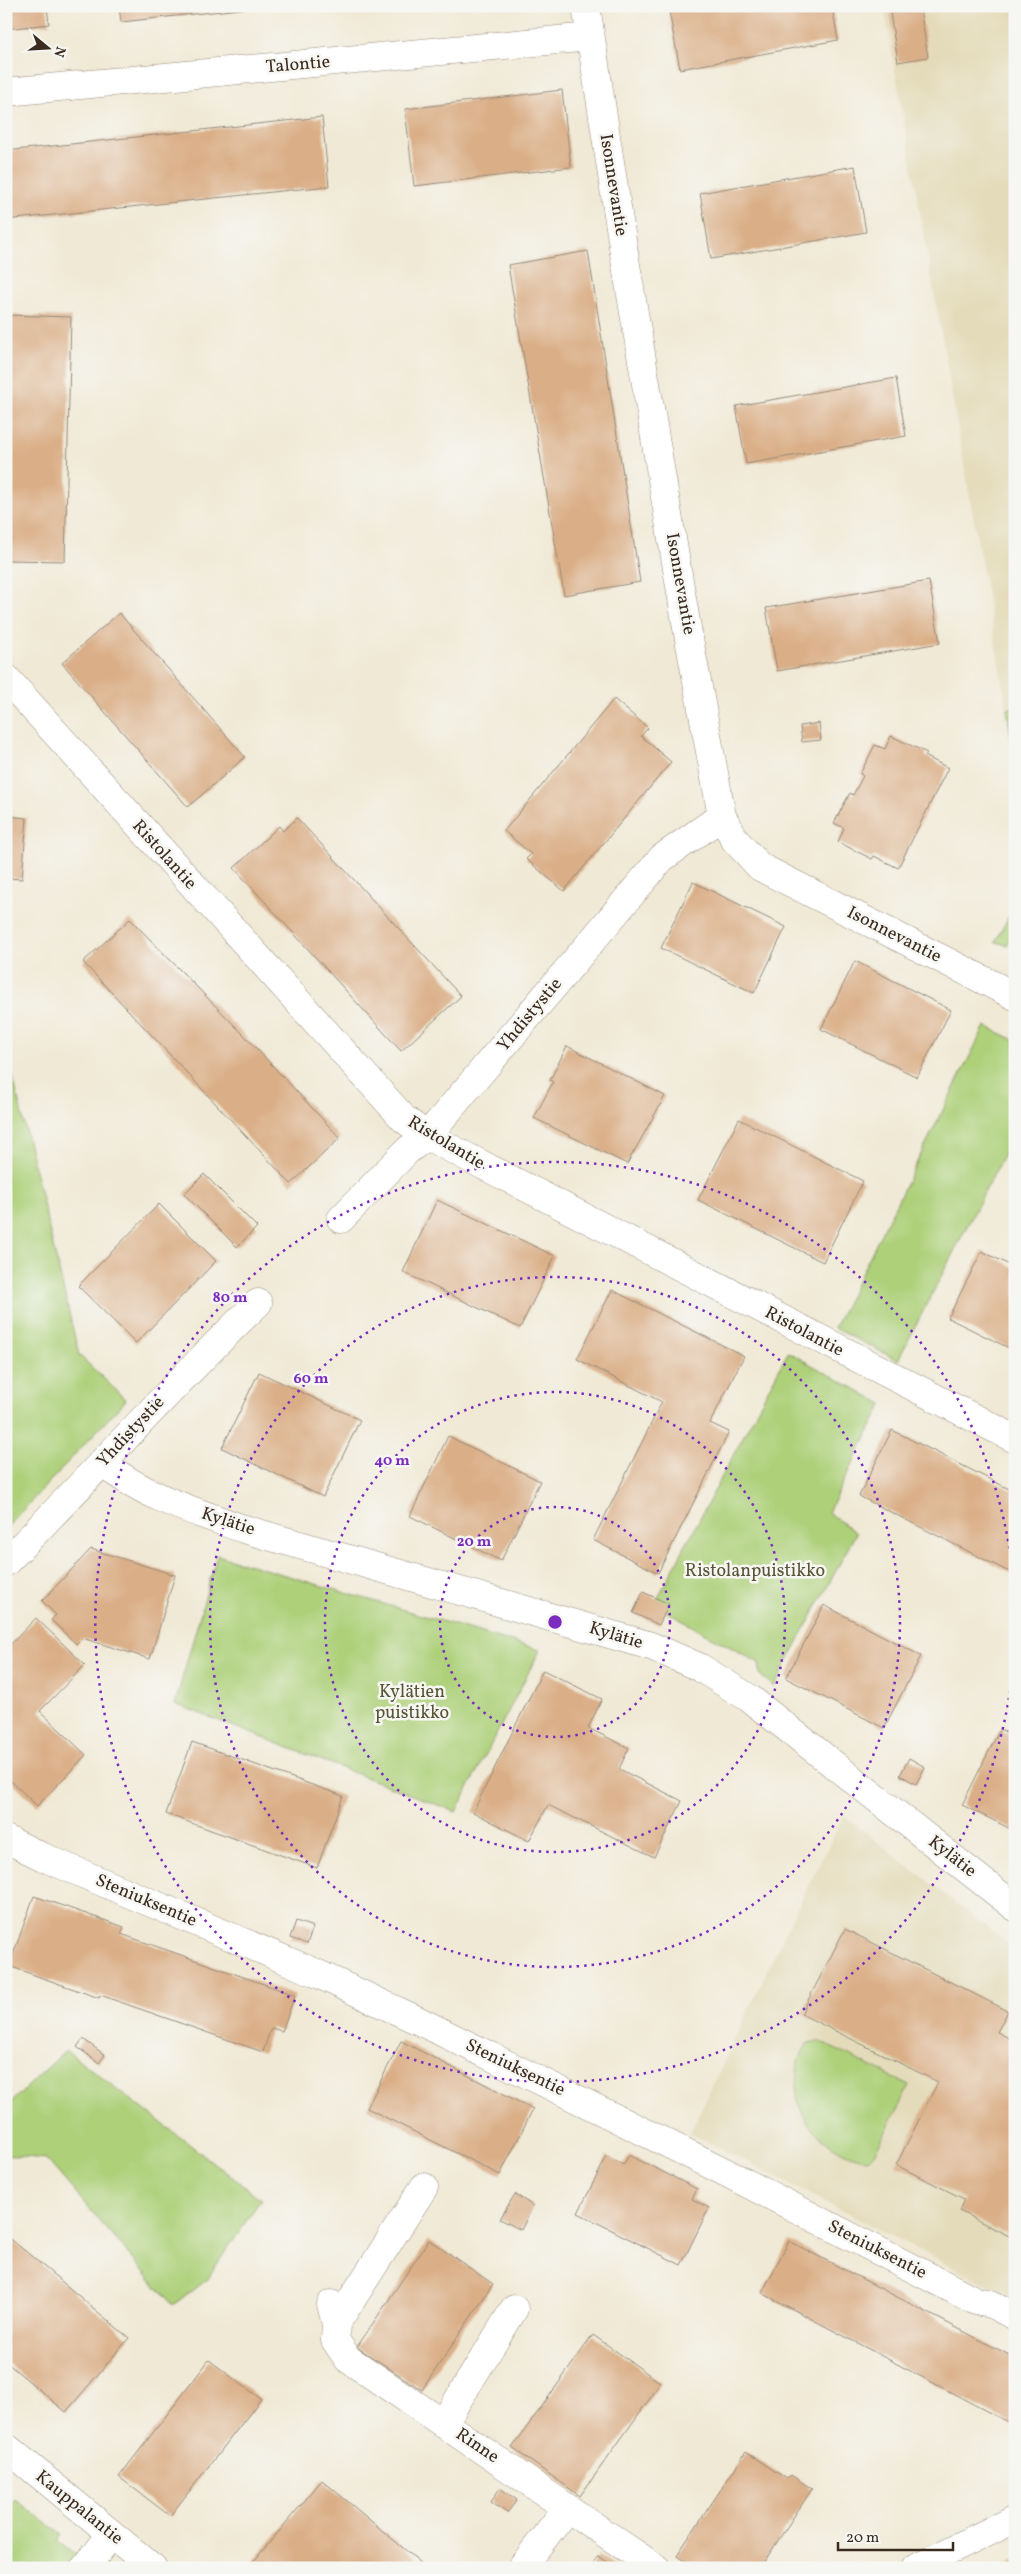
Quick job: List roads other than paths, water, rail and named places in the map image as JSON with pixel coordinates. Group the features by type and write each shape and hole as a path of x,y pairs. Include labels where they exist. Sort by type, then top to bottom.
{"street":[{"name":"Isonnevantie","path":"586,6 629,282 687,628 722,816 735,840 760,866 1015,996"},
{"name":"Talontie","path":"6,92 590,37"},
{"name":"Ristolantie","path":"6,678 404,1119 427,1136 1015,1439"},
{"name":"Yhdistystie","path":"341,1219 408,1150 427,1136 662,858 722,816"},
{"name":"Yhdistystie","path":"6,1562 258,1303"},
{"name":"Kylätie","path":"102,1463 127,1483 180,1506 236,1526 641,1643 699,1667 749,1698 1015,1907"},
{"name":"Steniuksentie","path":"6,1839 43,1857 330,1979 418,2020 728,2174 976,2301 992,2304 1015,2316"},
{"name":"Rinne","path":"424,2187 333,2314 335,2340 348,2359 656,2568"},
{"path":"443,2424 514,2309"},
{"name":"Kauppalantie","path":"6,2447 153,2568"},
{"path":"522,2568 566,2508"},
{"path":"915,2568 1015,2520"},
{"path":"85,2568 112,2534"}],"park label":[{"name":"Ristolanpuistikko","path":"755,1571"},
{"name":"Kylätien puistikko","path":"412,1702"}]}
